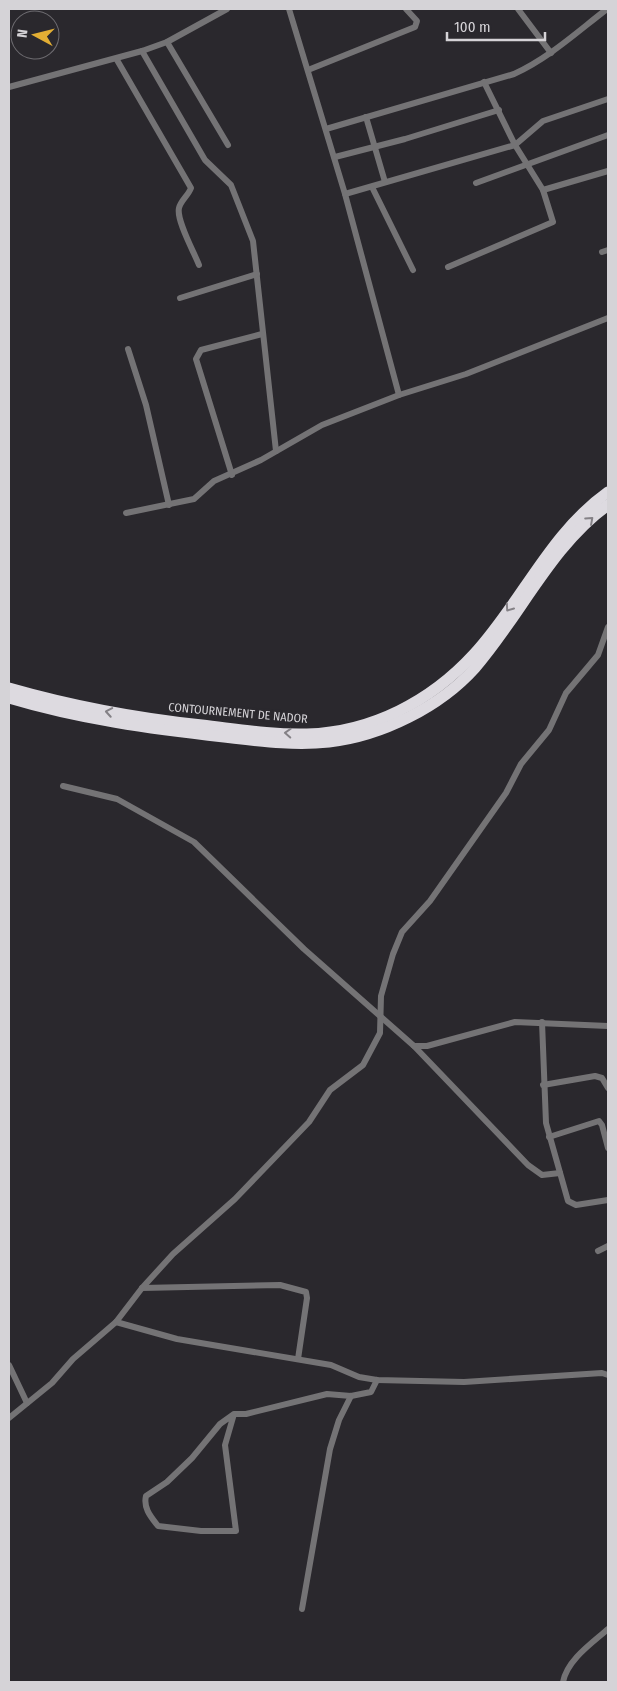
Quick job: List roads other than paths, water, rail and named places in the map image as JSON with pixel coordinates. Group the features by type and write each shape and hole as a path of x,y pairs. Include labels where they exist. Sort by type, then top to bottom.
{"highway":[{"name":"CONTOURNEMENT DE NADOR","path":"9,688 71,704 136,717 250,730 308,734 366,724 410,706 443,684 463,665 495,628 551,548 571,524 608,492"},
{"name":"CONTOURNEMENT DE NADOR","path":"9,698 102,721 167,731 290,744 330,742 370,733 408,717 442,696 473,670 502,634 558,554 578,531 608,505"}],"street":[{"path":"9,87 37,78 117,60 166,42 228,9"},
{"path":"289,9 346,194 399,395"},
{"path":"308,70 415,27 417,21 406,9"},
{"path":"518,9 550,53"},
{"path":"326,130 514,74 532,66 607,9"},
{"path":"166,42 228,145"},
{"path":"142,51 205,160 231,185 252,241 276,451"},
{"path":"117,60 190,188 189,194 182,201 178,215 199,265"},
{"path":"448,267 551,224 553,215 543,190 528,163 515,145 484,82"},
{"path":"346,194 515,145 543,122 608,99"},
{"path":"335,157 405,139 499,110"},
{"path":"366,117 385,182"},
{"path":"476,184 528,163 608,135"},
{"path":"543,190 608,171"},
{"path":"372,187 414,270"},
{"path":"180,298 256,274"},
{"path":"126,513 194,499 210,484 322,426 399,395 466,374 608,318"},
{"path":"232,474 196,359 202,350 262,334"},
{"path":"128,349 146,405 169,505"},
{"path":"9,1418 116,1322 142,1288 173,1254 235,1198 293,1140 309,1122 330,1090 363,1065 380,1033 381,996 393,954 402,932 430,901 506,793 522,764 549,730 566,693 598,655 608,627"},
{"path":"63,786 118,799 194,842 278,924 414,1046 528,1165 542,1175 560,1173"},
{"path":"414,1046 427,1046 515,1022 608,1026"},
{"path":"542,1022 546,1123 570,1204 576,1205 608,1200"},
{"path":"543,1085 595,1076 602,1078 608,1088"},
{"path":"550,1137 599,1121 602,1125 608,1148"},
{"path":"598,1250 608,1246"},
{"path":"142,1288 265,1285 280,1286 306,1292 307,1298 298,1359"},
{"path":"116,1322 177,1339 331,1365 359,1377 376,1380 464,1382 602,1373 608,1375"},
{"path":"9,1365 27,1403"},
{"path":"234,1414 226,1445 236,1531 201,1531 158,1526 150,1517 144,1503 146,1496 167,1482 200,1451 220,1424 234,1414 246,1414 327,1394 351,1396 371,1392 376,1380"},
{"path":"302,1609 330,1449 339,1420 351,1396"},
{"path":"563,1682 567,1669 608,1629"}]}
